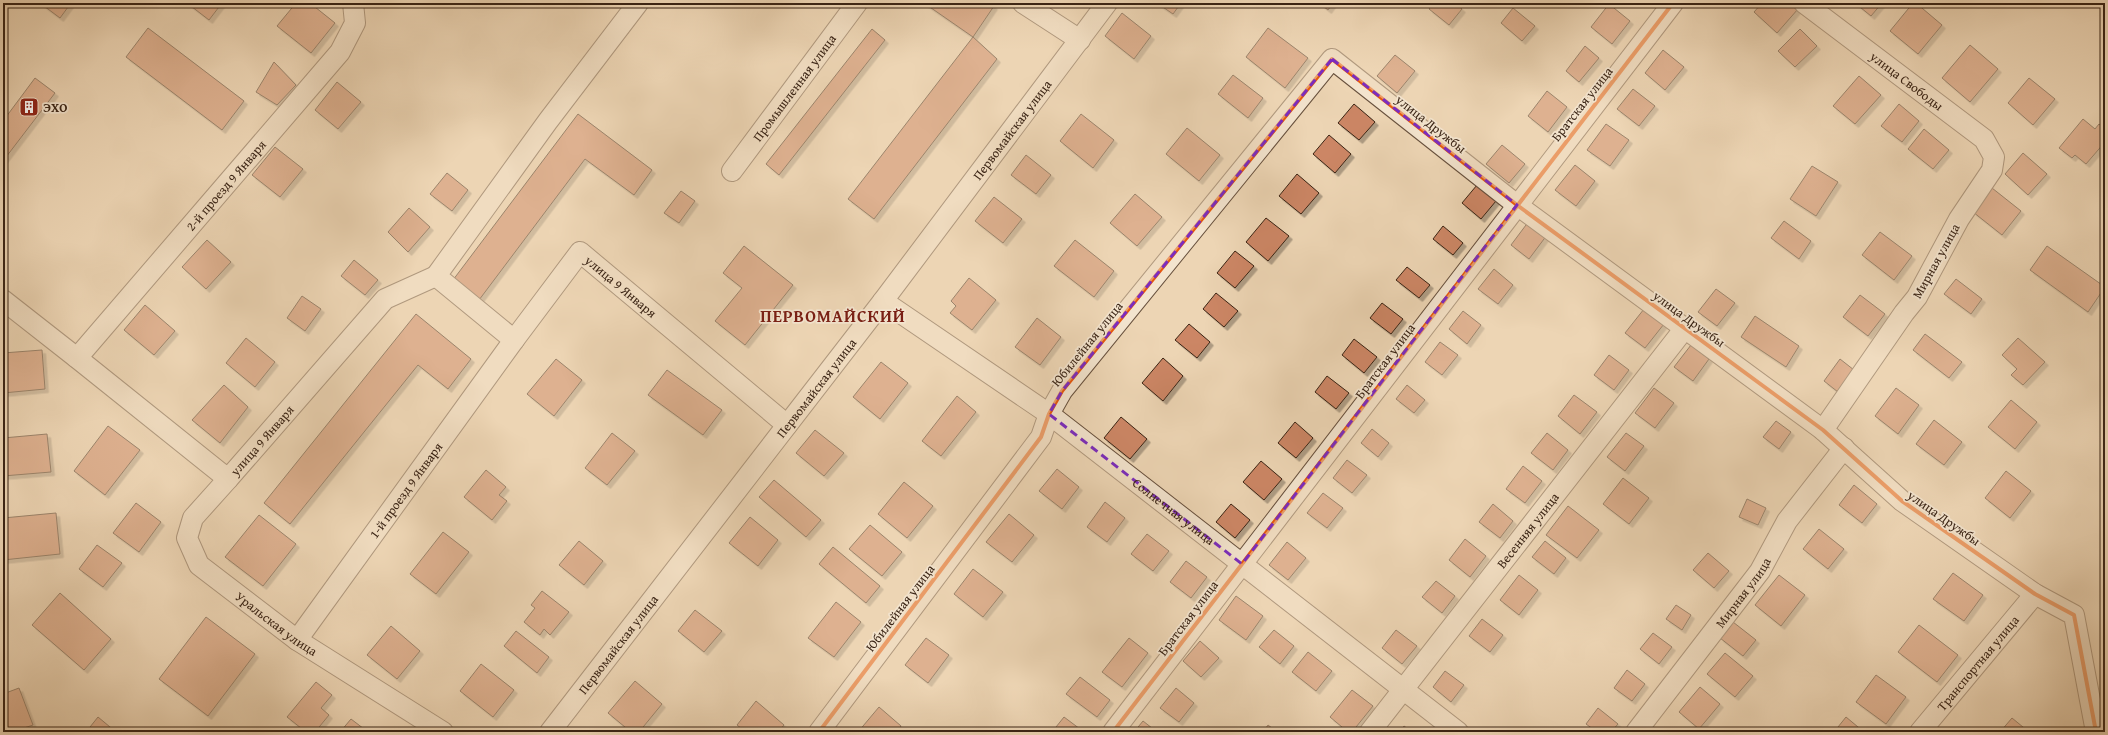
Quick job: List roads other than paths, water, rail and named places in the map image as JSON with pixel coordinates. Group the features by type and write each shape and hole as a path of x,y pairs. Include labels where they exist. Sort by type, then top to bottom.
{"street":[{"name":"2-й проезд 9 Января","path":"77,358 340,52 355,23 353,3"},
{"name":"улица 9 Января","path":"3,300 228,479 385,299 436,276 548,121 638,3"},
{"name":"Промышленная улица","path":"732,171 857,3"},
{"path":"1023,3 1080,40"},
{"name":"Первомайская улица","path":"550,732 882,301 1107,3"},
{"name":"Братская улица","path":"1113,732 1673,3"},
{"name":"улица Свободы","path":"1804,3 1984,140 1994,157 1992,170"},
{"name":"улица Дружбы","path":"1332,59 1517,205 1822,430 1902,501 2035,594 2074,615 2096,732"},
{"name":"Юбилейная улица","path":"819,732 1041,437 1049,414 1062,391 1332,59"},
{"name":"Мирная улица","path":"1822,430 1904,313 1917,298 1959,219 1992,170"},
{"name":"улица 9 Января","path":"514,340 580,252 787,425"},
{"path":"436,276 514,340"},
{"name":"Солнечная улица","path":"882,301 1049,414 1402,690 1458,732"},
{"name":"Весенняя улица","path":"1370,732 1685,328"},
{"name":"1-й проезд 9 Января","path":"297,640 514,340"},
{"name":"Мирная улица","path":"1636,732 1760,571 1787,522 1844,448"},
{"name":"Уральская улица","path":"228,479 193,518 187,538 199,565 297,640 443,732"},
{"name":"Транспортная улица","path":"1920,732 2035,594"}],"place":[{"name":"ЭХО","path":"29,107"}],"district":[{"name":"ПЕРВОМАЙСКИЙ","path":"833,315"}]}
